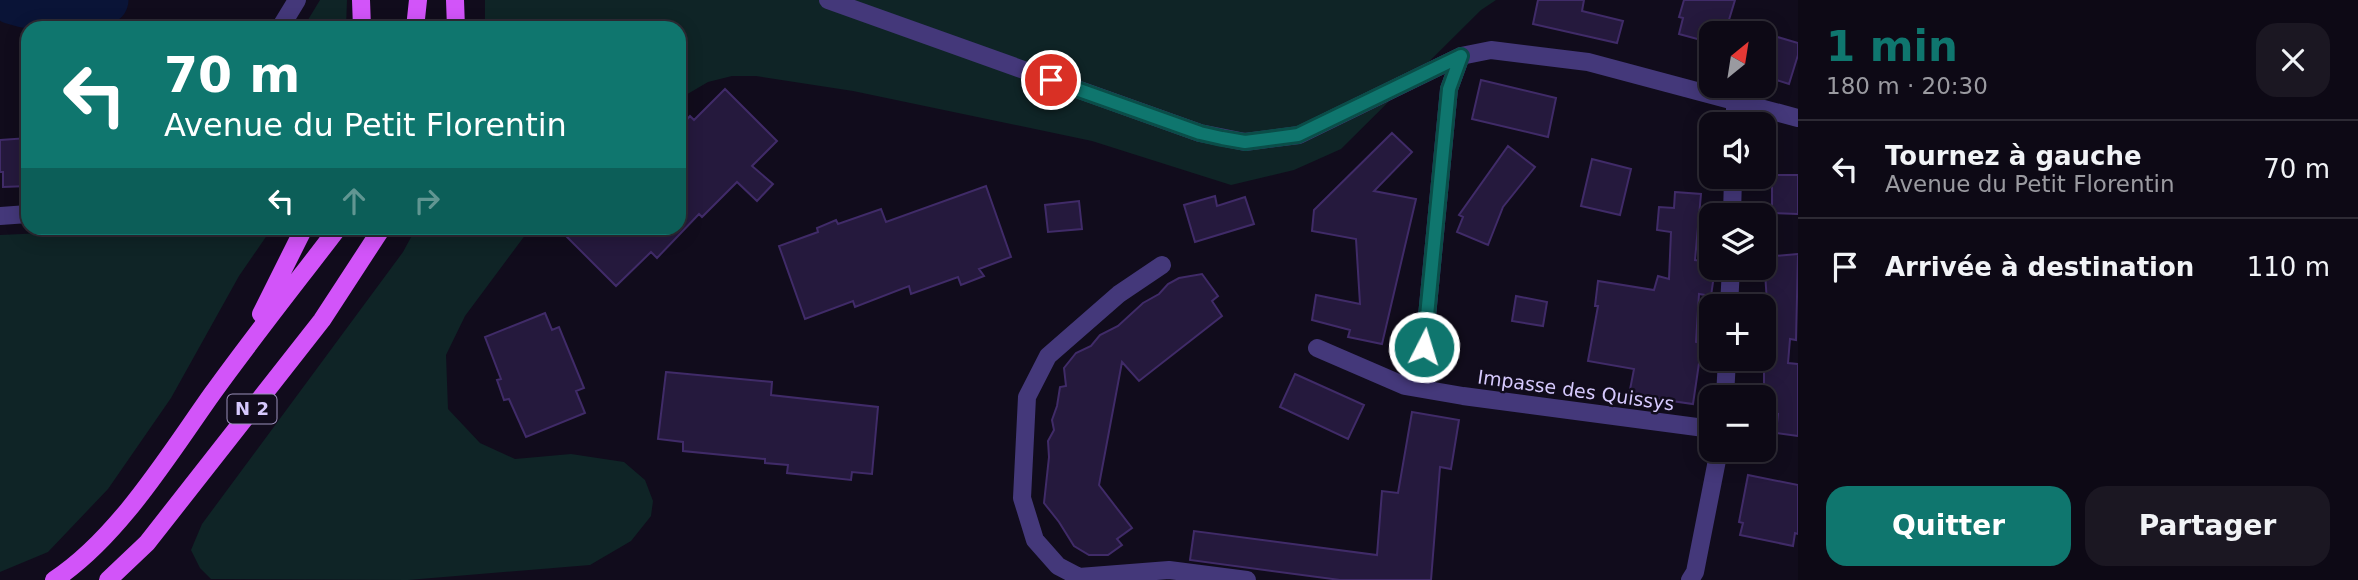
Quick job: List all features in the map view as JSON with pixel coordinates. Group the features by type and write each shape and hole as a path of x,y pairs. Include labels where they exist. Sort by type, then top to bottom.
{"main road":[{"path":"361,0 362,21"},
{"path":"416,21 418,0"},
{"path":"455,0 456,21"},
{"path":"241,355 301,235"},
{"name":"N 2","path":"54,580 95,547 148,484 241,355 333,235"},
{"name":"N 2","path":"108,580 147,543 313,331 377,235"}],"street":[{"path":"284,21 298,0"},
{"path":"828,0 1200,133 1245,142 1298,135 1461,56 1490,50 1588,62 1798,118"},
{"path":"1424,347 1449,89 1461,56"},
{"path":"1735,100 1735,112"},
{"path":"0,216 21,214"},
{"path":"1162,265 1119,294 1048,356 1027,397 1022,498 1034,540 1058,566 1079,577 1169,570 1247,580"},
{"name":"Impasse des Quissys","path":"1317,348 1405,386 1699,427"},
{"path":"1690,580 1695,572 1717,462"}],"green space":[{"path":"320,0 347,0 346,21 307,21"},
{"path":"485,0 1496,0 1481,10 1341,149 1294,170 1231,185 1092,141 853,91 756,76 732,76 708,82 686,95 686,21 485,21"},
{"path":"0,235 267,235 239,276 171,398 108,489 48,552 0,572"},
{"path":"412,235 525,235 465,316 446,355 448,409 480,443 515,459 571,454 624,462 645,480 653,501 651,516 631,541 590,565 408,580 211,579 200,568 191,550 202,524 403,252"}],"building":[{"path":"1538,0 1584,0 1582,11 1623,21 1617,43 1533,24"},
{"path":"1684,0 1735,0 1729,21 1699,21 1699,39 1679,34 1683,18 1679,17"},
{"path":"1776,37 1798,43 1798,55 1789,84 1776,80"},
{"path":"1481,80 1556,98 1548,137 1472,119"},
{"path":"725,89 777,141 752,166 773,184 757,201 737,182 702,217 699,214 686,228 686,120 690,116 694,120"},
{"path":"1392,133 1412,152 1374,191 1416,199 1382,344 1348,337 1350,330 1312,320 1316,295 1360,304 1356,239 1312,231 1314,210"},
{"path":"21,138 21,186 3,187 0,140"},
{"path":"1508,146 1535,167 1503,207 1488,245 1457,232 1463,217 1459,215"},
{"path":"1592,159 1631,169 1620,215 1581,206"},
{"path":"1776,175 1798,175 1798,214 1776,213 1776,203 1772,203"},
{"path":"986,186 1011,257 979,269 984,276 961,285 958,277 911,294 909,286 855,307 853,301 805,319 779,246 818,232 817,228 836,220 838,224 881,209 886,222"},
{"path":"1675,192 1701,194 1695,260 1699,260 1699,280 1713,280 1711,294 1699,294 1696,342 1699,342 1699,363 1693,404 1629,395 1634,369 1588,361 1598,306 1595,306 1598,281 1654,290 1658,276 1669,279 1671,232 1657,230 1659,207 1674,208"},
{"path":"1215,196 1217,206 1245,197 1254,224 1195,242 1184,205"},
{"path":"1079,201 1082,229 1048,232 1045,205"},
{"path":"565,235 679,235 657,258 651,252 616,286"},
{"path":"1798,254 1796,340 1790,339 1788,363 1798,364 1798,436 1776,433 1776,385 1764,385 1764,371 1776,371 1776,294 1766,294 1766,280 1776,280 1776,256"},
{"path":"1202,274 1218,296 1212,301 1222,316 1139,381 1122,362 1099,485 1132,528 1117,539 1122,545 1108,555 1089,555 1074,546 1044,503 1048,441 1054,430 1052,420 1060,387 1066,386 1064,368 1076,353 1091,346 1100,335 1118,326 1168,284 1179,278"},
{"path":"1516,296 1547,302 1543,326 1512,321"},
{"path":"545,313 552,330 559,327 584,388 576,391 585,413 526,437 509,399 504,400 497,380 501,379 485,337"},
{"path":"666,372 772,382 771,395 878,407 872,474 852,472 851,480 787,473 788,465 765,463 765,459 683,451 683,442 658,439"},
{"path":"1295,374 1364,405 1348,439 1280,407"},
{"path":"1412,412 1459,420 1451,469 1440,467 1431,580 1340,580 1190,560 1194,531 1377,555 1382,491 1398,493"},
{"path":"1748,475 1798,485 1798,534 1795,533 1793,546 1740,535 1743,523 1739,522"}],"waterway":[{"path":"13,0 46,7 72,8 104,0"}],"route":[{"path":"1051,80 1200,133 1245,142 1298,135 1461,56 1449,89 1424,347"}]}
